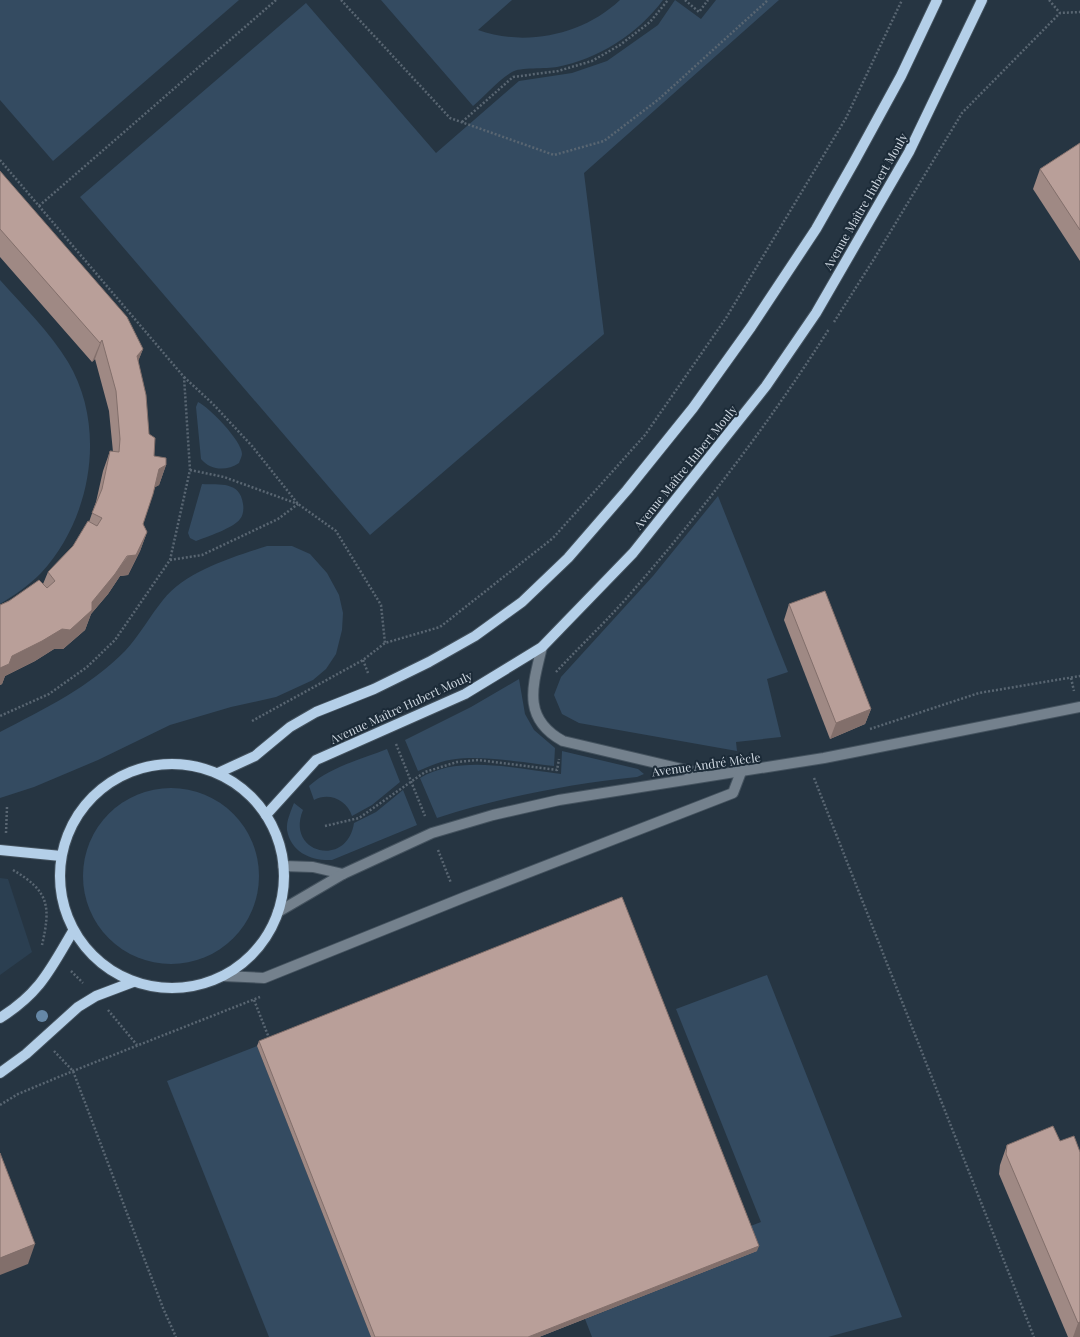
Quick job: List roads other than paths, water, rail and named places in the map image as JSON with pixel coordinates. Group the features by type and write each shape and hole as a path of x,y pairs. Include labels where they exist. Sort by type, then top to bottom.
{"main road":[{"path":"218,773 255,756 290,727 316,712 374,689 429,662 475,636 522,602 568,558 628,490 698,402 751,327 816,229 901,76 937,0"},
{"name":"Avenue Maître Hubert Mouly","path":"266,814 316,760 464,694 542,647 633,553 766,386 816,313 909,152 982,0"},
{"path":"185,764 218,773 245,790 266,814 278,839 283,866 284,889 278,912 272,926 258,947 241,964 223,976 204,984 185,988 165,988 133,982 109,970 89,953 73,931 60,895 61,856 72,824 92,797 119,776 151,765 185,764"},
{"path":"0,850 61,856"},
{"path":"0,1018 33,993 49,974 73,931"},
{"path":"0,1073 43,1039 78,1007 96,996 133,982"}],"street":[{"path":"542,647 532,692 538,719 556,737 563,741 709,775"},
{"name":"Avenue André Mècle","path":"278,912 315,892 343,874 432,833 492,815 559,800 709,775 741,772 806,761 1079,709"},
{"path":"223,976 264,978 733,793 741,772"},
{"path":"283,866 313,866 343,874"}]}
